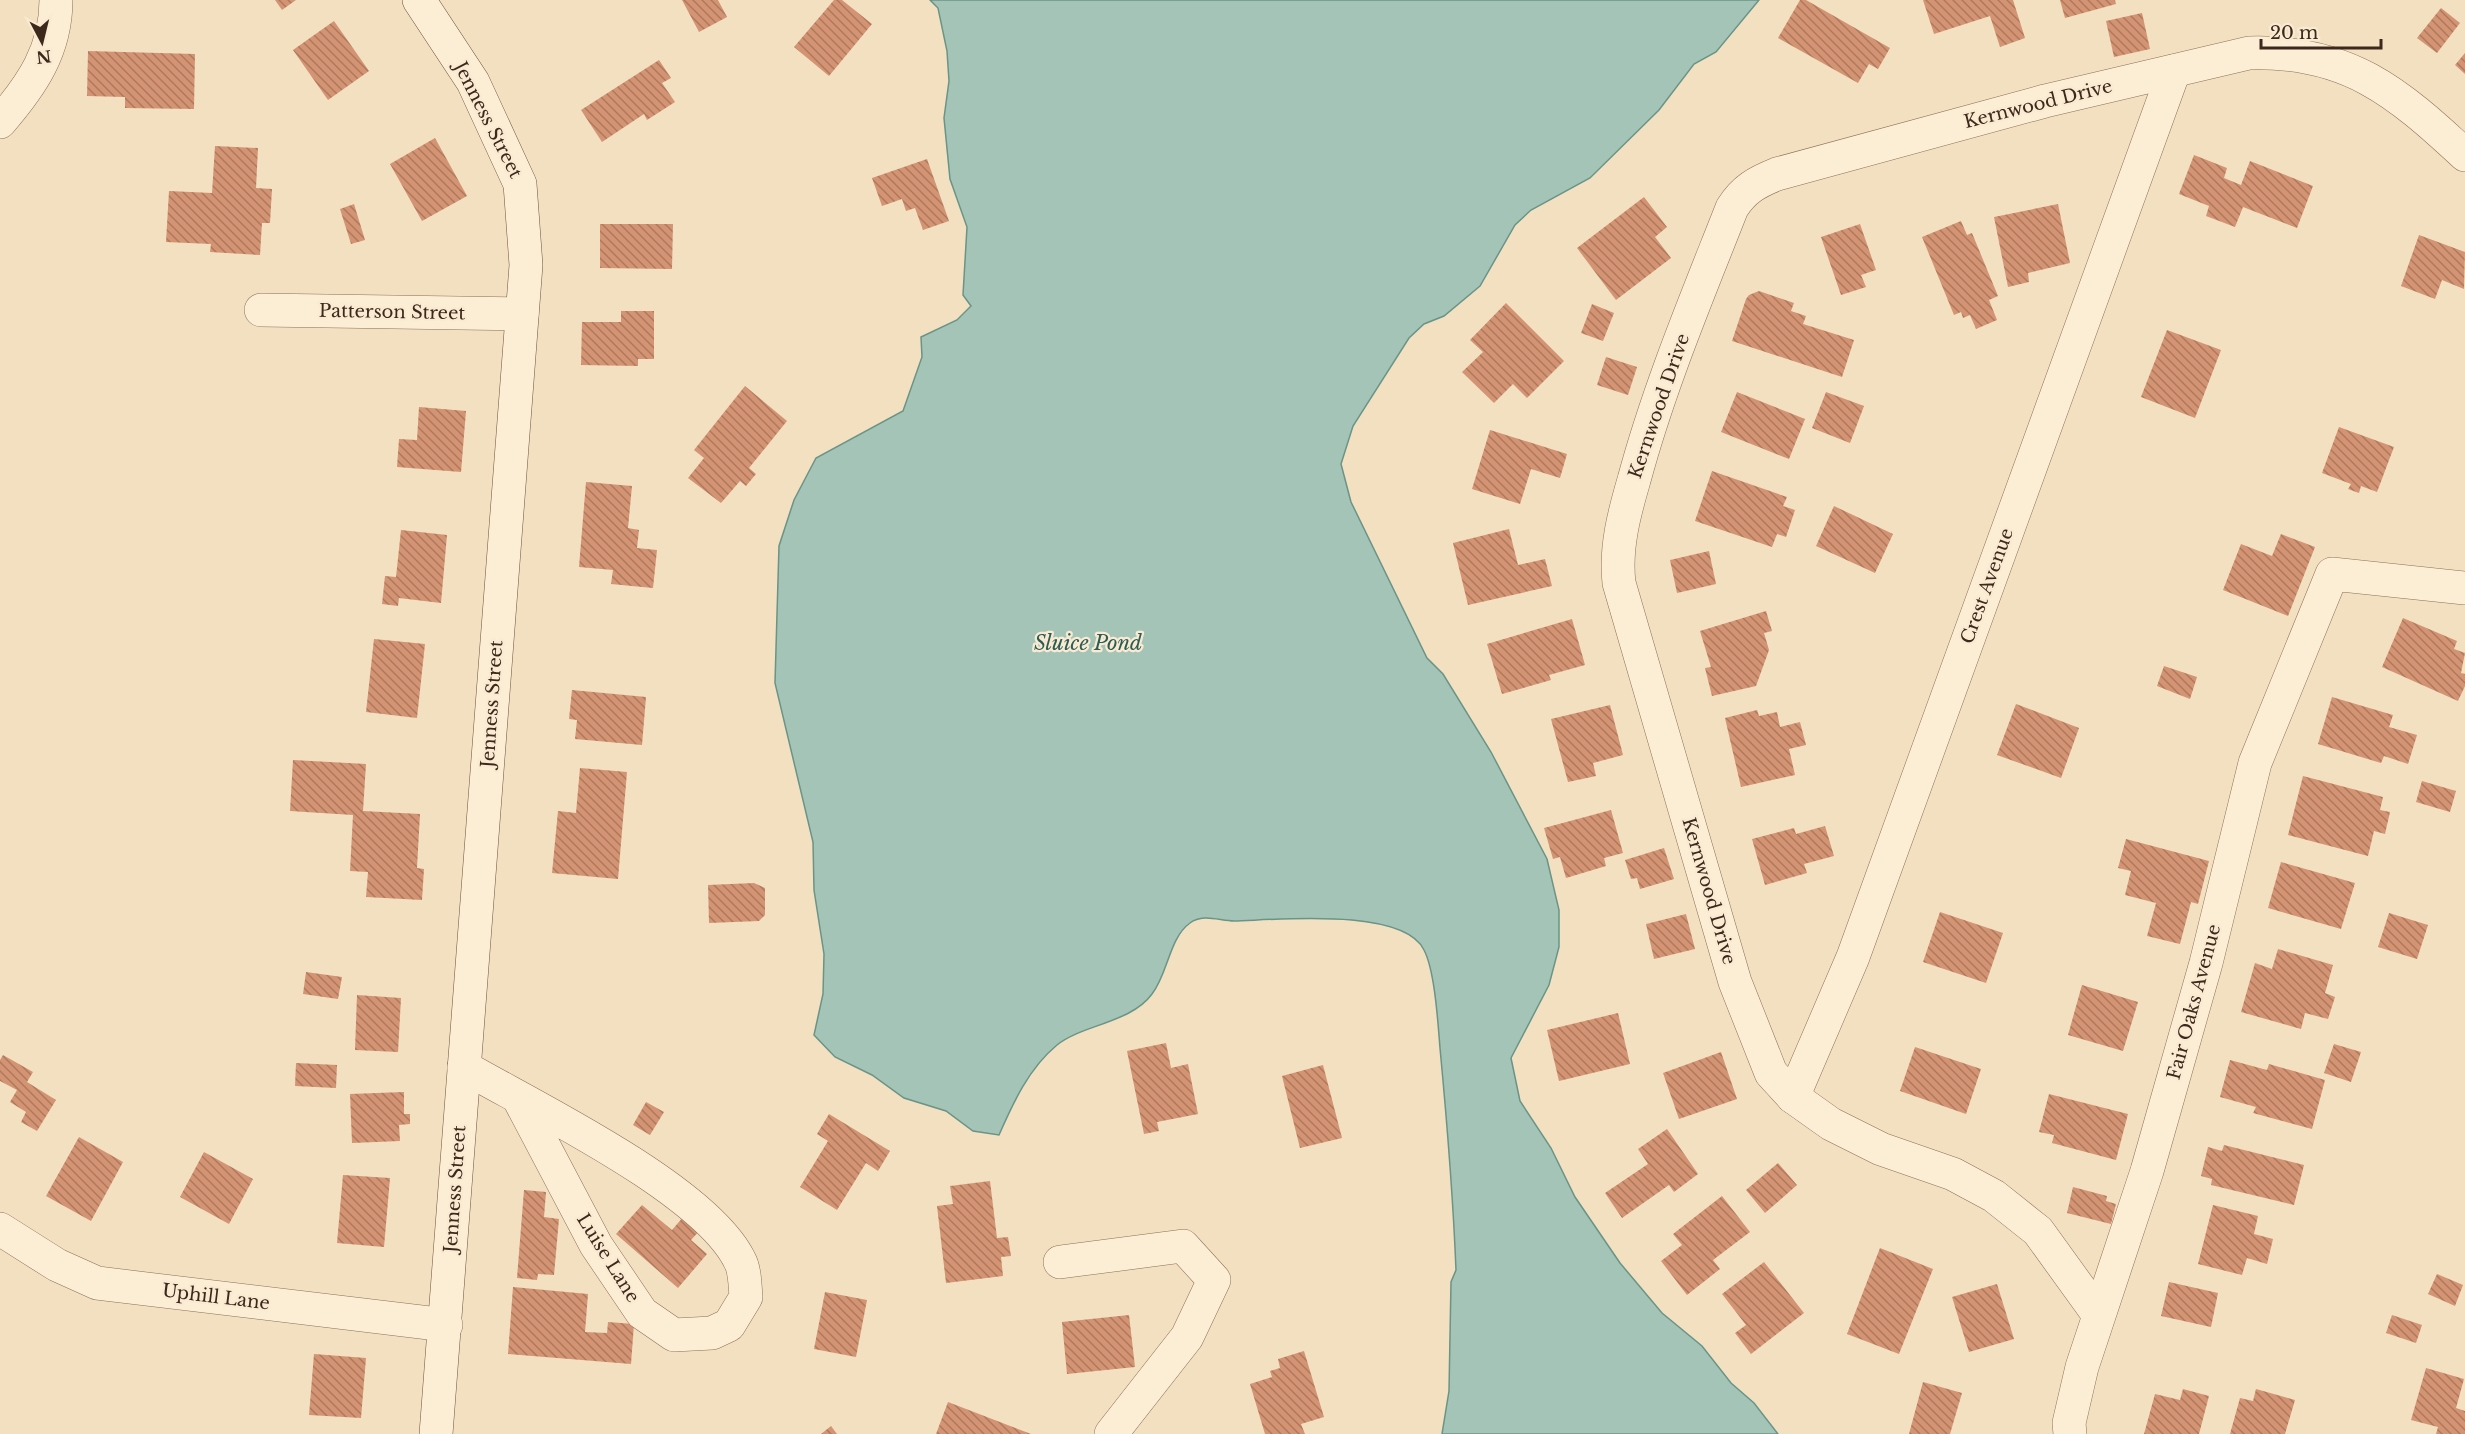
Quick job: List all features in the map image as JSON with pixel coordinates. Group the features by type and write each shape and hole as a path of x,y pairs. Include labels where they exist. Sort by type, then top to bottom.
{"street":[{"path":"0,122 26,92 40,69 52,41 56,0"},
{"name":"Jenness Street","path":"419,0 473,82 520,184 526,265 436,1434"},
{"name":"Kernwood Drive","path":"2098,1314 2038,1231 1995,1196 1953,1174 1881,1149 1831,1124 1793,1097 1771,1073 1735,982 1619,584 1617,566 1622,522 1647,430 1732,208 1744,191 1755,182 1777,174 2034,104 2249,53 2280,52 2348,68 2382,86 2417,111 2465,155"},
{"name":"Crest Avenue","path":"1793,1097 1853,957 2174,71"},
{"name":"Patterson Street","path":"261,310 522,314"},
{"name":"Fair Oaks Avenue","path":"2070,1434 2069,1424 2082,1367 2147,1171 2191,1017 2255,764 2332,574 2465,588"},
{"name":"Luise Lane","path":"464,1067 519,1099 669,1187 719,1231 741,1262 746,1297 729,1324 712,1333 674,1335 642,1313 596,1245 519,1099"},
{"name":"Uphill Lane","path":"0,1229 57,1265 97,1283 446,1325"},
{"path":"1060,1262 1183,1246 1214,1281 1187,1337 1111,1434"}],"water":[{"name":"Sluice Pond","path":"930,0 1759,0 1716,52 1694,64 1659,110 1590,178 1531,210 1515,225 1480,286 1444,316 1424,324 1409,338 1353,426 1341,464 1351,502 1427,658 1443,674 1491,752 1547,859 1559,910 1559,947 1549,985 1511,1058 1520,1101 1551,1148 1575,1197 1620,1263 1662,1313 1702,1346 1731,1383 1754,1403 1778,1434 1442,1434 1449,1391 1451,1282 1456,1270 1450,1159 1437,1012 1431,971 1424,950 1411,936 1391,927 1337,919 1234,921 1200,918 1195,920 1177,938 1162,977 1143,1004 1119,1018 1067,1038 1047,1054 1030,1075 999,1135 973,1131 946,1111 904,1098 872,1075 835,1057 814,1035 823,994 824,954 814,890 813,842 775,683 779,546 794,500 816,458 903,411 922,357 921,337 957,320 971,306 963,295 967,227 950,179 944,118 949,81 947,51 938,8"}],"building":[{"path":"275,0 296,0 282,10"},
{"path":"682,0 718,0 727,17 699,32"},
{"path":"834,0 842,0 872,24 829,76 794,47"},
{"path":"1800,0 1806,0 1890,48 1878,69 1869,64 1858,83 1778,38"},
{"path":"1923,0 2013,0 2025,38 2000,47 1990,16 1934,34"},
{"path":"2060,0 2115,0 2116,4 2065,18"},
{"path":"2441,8 2460,23 2437,53 2417,38"},
{"path":"2142,13 2150,49 2114,57 2106,21"},
{"path":"334,21 369,71 328,100 293,50"},
{"path":"88,51 195,54 194,109 125,108 125,97 87,96"},
{"path":"2465,53 2465,74 2455,65"},
{"path":"659,60 671,78 662,83 675,102 647,120 644,114 602,142 581,110"},
{"path":"435,138 467,196 422,221 390,164"},
{"path":"215,146 258,148 256,188 272,189 270,223 262,223 260,255 210,252 211,244 166,242 169,191 212,193"},
{"path":"2194,155 2227,168 2224,178 2241,185 2250,161 2313,186 2297,228 2243,207 2235,227 2206,216 2209,206 2179,194"},
{"path":"927,159 949,221 923,230 915,208 906,211 902,199 882,206 872,178"},
{"path":"1644,197 1667,227 1655,237 1671,258 1616,300 1577,248"},
{"path":"354,204 365,240 351,244 340,209"},
{"path":"2058,204 2070,263 2028,273 2029,282 2008,287 1994,217"},
{"path":"1961,221 1967,235 1972,233 1998,296 1989,300 1997,320 1976,329 1970,315 1963,318 1961,312 1954,315 1922,237"},
{"path":"600,224 673,224 672,269 600,268"},
{"path":"1860,224 1876,270 1861,275 1866,287 1841,295 1821,237"},
{"path":"2419,235 2465,252 2464,289 2442,280 2435,299 2401,286"},
{"path":"1759,291 1794,303 1791,311 1806,316 1803,324 1854,340 1842,377 1732,341 1746,299 1749,295"},
{"path":"1506,303 1564,361 1527,398 1513,384 1494,403 1462,372 1483,352 1470,340"},
{"path":"1592,304 1614,313 1603,341 1581,333"},
{"path":"621,311 654,311 654,359 638,359 638,366 581,365 582,322 621,322"},
{"path":"2167,330 2221,350 2195,418 2141,397"},
{"path":"1606,357 1637,367 1628,395 1597,385"},
{"path":"745,386 787,421 749,468 756,474 746,486 740,481 721,503 688,478 704,458 694,450"},
{"path":"1737,392 1805,419 1789,459 1721,432"},
{"path":"1826,392 1864,406 1850,443 1812,428"},
{"path":"419,407 466,411 461,472 397,467 399,439 417,440"},
{"path":"2339,427 2394,447 2377,492 2361,486 2359,493 2348,489 2351,484 2322,473"},
{"path":"1490,430 1567,454 1560,478 1531,469 1520,504 1472,489"},
{"path":"1712,471 1787,497 1783,506 1795,510 1786,537 1777,534 1772,547 1695,521"},
{"path":"586,482 632,486 628,528 639,530 637,548 657,550 653,588 611,584 613,570 579,567"},
{"path":"1834,506 1893,534 1875,573 1816,546"},
{"path":"1509,529 1518,565 1545,559 1552,586 1468,605 1453,543"},
{"path":"401,530 447,535 441,603 399,598 398,606 382,604 385,576 396,577"},
{"path":"2281,534 2315,547 2288,616 2223,590 2241,544 2272,556"},
{"path":"1709,551 1716,584 1677,593 1670,560"},
{"path":"1766,611 1772,631 1764,633 1769,650 1756,686 1712,696 1705,668 1711,667 1700,631"},
{"path":"2403,618 2457,641 2454,649 2465,653 2461,673 2465,674 2465,686 2458,701 2382,667"},
{"path":"1572,619 1585,665 1549,675 1551,680 1502,694 1487,644"},
{"path":"374,639 425,644 417,718 366,712"},
{"path":"2164,666 2197,677 2190,699 2157,686"},
{"path":"572,690 646,697 642,745 575,739 577,720 569,719"},
{"path":"2332,697 2393,715 2389,727 2417,735 2408,764 2384,756 2381,763 2318,744"},
{"path":"2016,704 2079,728 2061,778 1997,755"},
{"path":"1610,705 1623,755 1593,763 1596,776 1568,782 1551,719"},
{"path":"1757,710 1759,716 1777,712 1780,727 1800,722 1806,745 1789,749 1795,775 1741,787 1725,718"},
{"path":"293,760 366,764 363,811 420,814 417,868 424,869 422,900 366,897 368,872 350,871 353,815 290,811"},
{"path":"580,768 627,772 618,879 552,873 558,811 576,813"},
{"path":"2303,776 2383,797 2380,810 2390,812 2385,834 2374,831 2368,856 2288,835"},
{"path":"2422,781 2456,791 2450,812 2416,802"},
{"path":"1611,810 1623,853 1604,858 1606,866 1566,878 1560,857 1553,859 1544,828"},
{"path":"1825,826 1834,856 1804,864 1807,873 1765,885 1752,839 1794,828 1796,834"},
{"path":"2126,839 2209,861 2198,904 2191,902 2180,944 2147,936 2156,903 2125,895 2131,871 2118,868"},
{"path":"1664,848 1674,879 1640,889 1637,878 1631,879 1625,860"},
{"path":"2281,862 2355,883 2341,929 2268,908"},
{"path":"754,883 765,888 765,915 759,921 709,923 708,885"},
{"path":"1940,912 2003,933 1986,983 1923,962"},
{"path":"2389,913 2428,925 2417,959 2378,947"},
{"path":"1686,914 1695,949 1654,959 1646,924"},
{"path":"2278,949 2333,965 2325,993 2335,997 2328,1019 2305,1013 2301,1029 2241,1012 2255,963 2272,969"},
{"path":"306,972 342,977 338,999 303,994"},
{"path":"2082,985 2138,1002 2123,1051 2068,1035"},
{"path":"357,995 401,998 398,1052 355,1050"},
{"path":"1618,1013 1630,1064 1559,1081 1547,1030"},
{"path":"1166,1043 1171,1068 1188,1064 1198,1114 1157,1122 1159,1131 1144,1134 1127,1051"},
{"path":"2334,1044 2361,1052 2351,1082 2324,1073"},
{"path":"1915,1047 1981,1069 1966,1114 1900,1091"},
{"path":"1721,1052 1737,1099 1679,1119 1663,1073"},
{"path":"3,1055 33,1072 27,1082 56,1100 37,1131 21,1122 26,1112 10,1102 17,1090 0,1081 0,1060"},
{"path":"2230,1060 2267,1070 2269,1064 2325,1080 2312,1129 2253,1113 2256,1107 2220,1097"},
{"path":"296,1063 337,1065 336,1088 295,1086"},
{"path":"1323,1065 1342,1138 1300,1148 1282,1076"},
{"path":"404,1092 404,1114 410,1114 410,1124 399,1125 400,1141 352,1143 350,1094"},
{"path":"2049,1094 2128,1114 2116,1160 2052,1143 2054,1135 2039,1132"},
{"path":"646,1102 664,1112 650,1135 633,1125"},
{"path":"829,1114 890,1151 878,1171 866,1163 837,1210 800,1187 828,1141 817,1134"},
{"path":"1667,1129 1698,1174 1674,1192 1669,1185 1622,1218 1605,1193 1648,1164 1638,1149"},
{"path":"79,1137 123,1162 91,1221 46,1196"},
{"path":"2224,1145 2304,1165 2294,1205 2211,1185 2212,1179 2201,1176 2208,1147 2222,1151"},
{"path":"204,1152 253,1179 229,1224 180,1197"},
{"path":"1778,1163 1797,1185 1765,1213 1746,1190"},
{"path":"343,1175 390,1178 384,1247 337,1243"},
{"path":"990,1181 997,1238 1008,1237 1011,1256 1001,1257 1003,1276 946,1283 937,1206 953,1204 950,1186"},
{"path":"2073,1187 2107,1196 2106,1201 2116,1204 2111,1224 2067,1213"},
{"path":"524,1190 546,1192 544,1217 559,1219 554,1275 538,1274 537,1280 517,1278"},
{"path":"1722,1196 1750,1232 1713,1260 1720,1269 1687,1295 1661,1261 1682,1245 1673,1234"},
{"path":"642,1205 672,1230 684,1216 701,1229 691,1240 707,1254 678,1288 616,1234"},
{"path":"2213,1205 2258,1216 2254,1234 2273,1239 2267,1264 2247,1258 2242,1275 2198,1264"},
{"path":"1880,1248 1933,1269 1899,1354 1847,1334"},
{"path":"1764,1262 1804,1313 1751,1354 1735,1333 1746,1325 1722,1294"},
{"path":"2437,1274 2463,1285 2455,1306 2428,1294"},
{"path":"2169,1282 2218,1293 2211,1327 2161,1316"},
{"path":"1997,1284 2014,1339 1969,1352 1952,1297"},
{"path":"513,1287 588,1294 585,1332 607,1333 608,1322 634,1324 631,1364 508,1354"},
{"path":"825,1292 867,1300 856,1357 814,1349"},
{"path":"1129,1315 1135,1367 1067,1374 1062,1322"},
{"path":"2392,1315 2422,1325 2416,1343 2386,1333"},
{"path":"1304,1351 1324,1417 1301,1424 1305,1434 1265,1434 1250,1384 1272,1377 1270,1371 1280,1368 1278,1359"},
{"path":"314,1354 366,1358 361,1418 309,1415"},
{"path":"2426,1368 2464,1379 2456,1408 2465,1411 2465,1434 2436,1434 2438,1427 2411,1420"},
{"path":"1923,1382 1962,1393 1950,1434 1909,1434"},
{"path":"2183,1389 2209,1396 2199,1434 2144,1434 2155,1394 2180,1400"},
{"path":"2256,1389 2295,1400 2285,1434 2230,1434 2240,1398 2253,1401"},
{"path":"948,1402 1031,1434 936,1434"},
{"path":"831,1426 837,1434 821,1434"}]}
